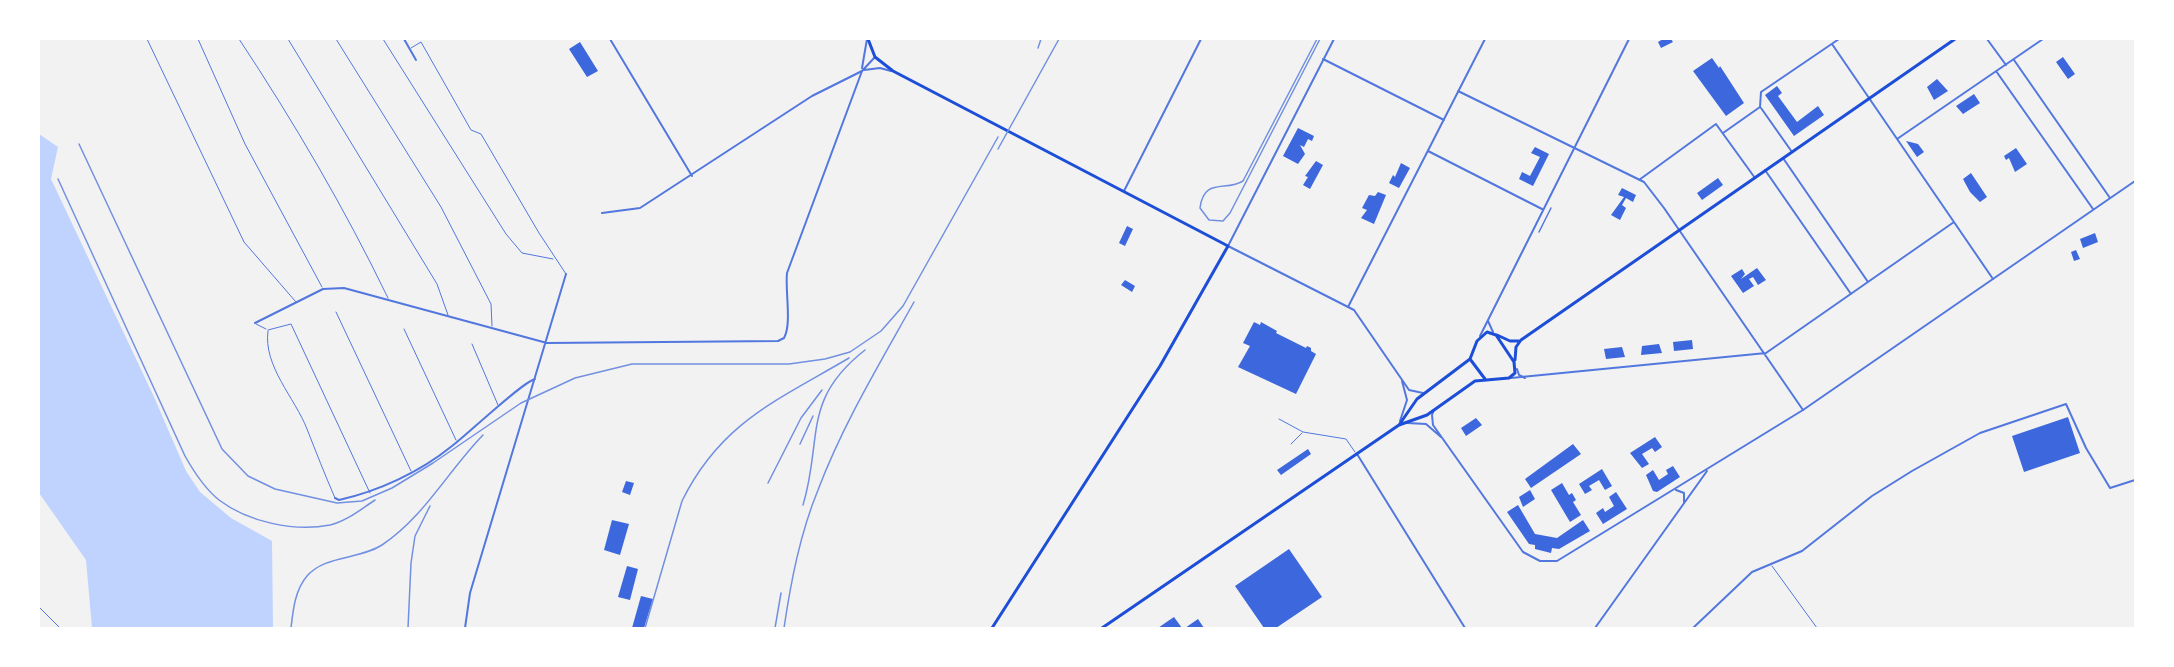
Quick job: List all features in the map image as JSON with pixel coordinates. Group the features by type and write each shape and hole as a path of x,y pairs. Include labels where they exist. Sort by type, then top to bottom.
{"main road":[{"path":"867,39 875,57 893,71 1228,246 1160,366 992,628"},
{"path":"1514,362 1516,347 1521,340 1955,39"},
{"path":"1399,425 1424,393 1470,359 1480,336 1496,335 1510,341 1521,340"},
{"path":"1102,628 1399,425 1427,415 1475,381 1509,378 1517,369 1496,335"},
{"path":"1470,359 1486,380"}],"street":[{"path":"404,39 416,60"},
{"path":"610,39 692,176"},
{"path":"255,323 323,289 344,288 547,344 781,340 786,334 788,325 785,292 787,273 862,71 867,39"},
{"path":"1124,191 1201,39"},
{"path":"1334,39 1228,246 1348,308 1363,321 1409,390 1418,394 1424,393"},
{"path":"1348,308 1485,39"},
{"path":"1480,336 1629,39"},
{"path":"1792,152 1760,107 1761,92 1839,39"},
{"path":"1987,39 2006,65"},
{"path":"1897,140 2043,39"},
{"path":"1832,44 1993,279"},
{"path":"862,71 875,57"},
{"path":"1323,59 1444,120"},
{"path":"2013,60 2110,198"},
{"path":"603,213 640,208 812,96 862,71 880,68 893,71"},
{"path":"1996,72 2093,210"},
{"path":"1458,92 1639,180 1659,200 1803,410"},
{"path":"1723,133 1760,107"},
{"path":"1639,180 1716,124 1755,178"},
{"path":"1428,151 1542,209"},
{"path":"1783,158 1868,282"},
{"path":"1765,170 1851,294"},
{"path":"1435,409 1431,415 1433,425 1523,552 1540,561 1557,561 1803,410 2135,181"},
{"path":"1539,232 1551,208"},
{"path":"1509,378 1770,351 1954,222"},
{"path":"465,628 472,587 547,344 566,274"},
{"path":"1488,318 1496,335"},
{"path":"1517,369 1519,375 1525,378"},
{"path":"1398,373 1407,397 1399,425 1423,423 1431,426 1444,440"},
{"path":"335,498 339,500 370,493 411,471 457,442 530,381 536,379"},
{"path":"1693,628 1752,572 1802,550 1872,496 1965,441 2066,404 2086,448 2110,488 2135,480"},
{"path":"1357,454 1465,628"},
{"path":"1595,628 1707,470"},
{"path":"1675,490 1684,493 1684,502"}],"lane":[{"path":"147,39 244,242 296,302"},
{"path":"198,39 245,144 323,289"},
{"path":"239,39 264,76 364,248 389,300"},
{"path":"288,39 437,284 448,315"},
{"path":"336,39 441,207 491,304 492,328"},
{"path":"384,39 506,234 512,238 520,252 555,258"},
{"path":"409,49 421,42 471,130 481,134 566,274"},
{"path":"336,312 411,471"},
{"path":"255,323 268,330 291,324 370,493"},
{"path":"404,329 457,442"},
{"path":"268,330 266,346 271,360 307,427 335,498"},
{"path":"472,344 499,407"},
{"path":"1279,419 1303,432 1346,439 1357,454"},
{"path":"1291,444 1303,432"},
{"path":"1771,564 1817,628"},
{"path":"39,607 60,628"}],"water":[{"path":"39,134 58,147 51,179 154,397 186,471 200,492 231,518 272,541 273,628 92,628 86,560 39,493"}],"building":[{"path":"1671,39 1673,42 1661,48 1658,42"},
{"path":"580,42 598,71 587,77 569,49"},
{"path":"2063,57 2075,74 2068,79 2056,62"},
{"path":"1712,58 1719,68 1720,66 1744,103 1726,116 1693,71"},
{"path":"1937,79 1948,91 1934,100 1927,87"},
{"path":"1777,86 1782,93 1778,96 1797,122 1818,106 1824,115 1794,136 1765,95"},
{"path":"1974,94 1980,103 1963,114 1956,106"},
{"path":"1298,128 1314,136 1312,141 1308,139 1304,147 1300,145 1305,154 1298,164 1283,156"},
{"path":"1906,141 1918,144 1924,152 1917,157"},
{"path":"1535,147 1549,154 1533,186 1519,179 1522,172 1530,176 1540,157 1531,153"},
{"path":"2016,148 2027,164 2015,172 2009,158 2006,160 2004,156"},
{"path":"1316,161 1323,165 1310,189 1303,185 1308,177 1305,176"},
{"path":"1401,163 1410,168 1399,188 1389,183 1393,175 1395,177"},
{"path":"1971,173 1987,197 1980,202 1970,192 1963,179"},
{"path":"1718,178 1723,185 1702,200 1697,193"},
{"path":"1622,188 1636,195 1633,202 1626,198 1622,205 1626,208 1620,220 1611,215 1624,197 1618,195"},
{"path":"1378,192 1386,195 1374,224 1361,218 1367,210 1362,208 1369,195 1375,196"},
{"path":"1127,226 1133,229 1125,246 1119,243"},
{"path":"2095,233 2098,242 2083,248 2080,239"},
{"path":"2076,250 2080,259 2074,261 2071,252"},
{"path":"1757,268 1766,280 1758,285 1753,277 1749,279 1754,286 1743,293 1731,276 1742,269 1745,274 1741,279"},
{"path":"1125,280 1135,286 1132,292 1121,285"},
{"path":"1254,322 1260,325 1261,322 1277,331 1276,333 1306,348 1307,346 1311,348 1311,351 1316,354 1296,394 1238,367 1250,346 1243,343"},
{"path":"1692,340 1693,349 1674,351 1673,342"},
{"path":"1659,344 1662,353 1641,355 1642,346"},
{"path":"1622,347 1625,357 1606,359 1604,349"},
{"path":"2068,417 2080,453 2024,472 2012,436"},
{"path":"1476,418 1482,425 1466,436 1461,428"},
{"path":"1655,437 1662,447 1655,452 1652,448 1642,454 1649,464 1642,468 1630,453"},
{"path":"1573,444 1581,454 1531,488 1525,479"},
{"path":"1308,449 1311,454 1281,475 1277,470"},
{"path":"1673,466 1680,477 1657,492 1653,491 1646,475 1653,470 1659,480 1668,474 1666,470"},
{"path":"1602,469 1612,486 1605,490 1599,480 1589,486 1592,490 1585,494 1579,484"},
{"path":"626,481 634,483 630,495 622,492"},
{"path":"1562,483 1569,495 1572,493 1576,500 1573,502 1581,515 1570,522 1551,490"},
{"path":"1530,490 1535,499 1523,507 1519,497"},
{"path":"1616,492 1627,509 1603,524 1596,513 1603,508 1605,512 1614,506 1609,497"},
{"path":"1518,505 1535,534 1557,538 1583,520 1590,531 1559,549 1552,548 1551,553 1535,549 1535,545 1529,544 1507,512"},
{"path":"612,520 629,524 620,555 604,550"},
{"path":"1289,549 1322,597 1276,628 1264,628 1235,586"},
{"path":"627,566 638,569 630,600 618,597"},
{"path":"641,596 653,599 644,628 632,628"},
{"path":"1174,617 1182,628 1158,628 1168,621"},
{"path":"1198,619 1204,628 1185,628"}],"tram line":[{"path":"1317,39 1243,181 1211,189 1202,198 1200,208 1209,220 1223,221 1230,213 1320,39"}],"railway":[{"path":"1038,48 1041,39"},
{"path":"998,149 1059,39"},
{"path":"79,144 222,449 248,476 275,489 337,503 362,501 392,488 521,403 575,378 632,364 789,364 825,359 850,352 881,331 903,306 998,137"},
{"path":"58,179 185,456 209,490 219,500 244,514 272,523 302,527 330,525 342,521 375,500"},
{"path":"784,628 797,558 818,490 850,418 914,302"},
{"path":"803,505 823,404 831,386 845,368 865,350"},
{"path":"645,628 682,501 697,474 733,432 775,401 849,358"},
{"path":"768,483 801,418 822,390"},
{"path":"800,444 813,416"},
{"path":"291,628 297,594 307,576 323,564 373,550 397,534 411,521 483,435"},
{"path":"408,628 411,563 415,536 430,506"},
{"path":"775,628 781,593"}]}
